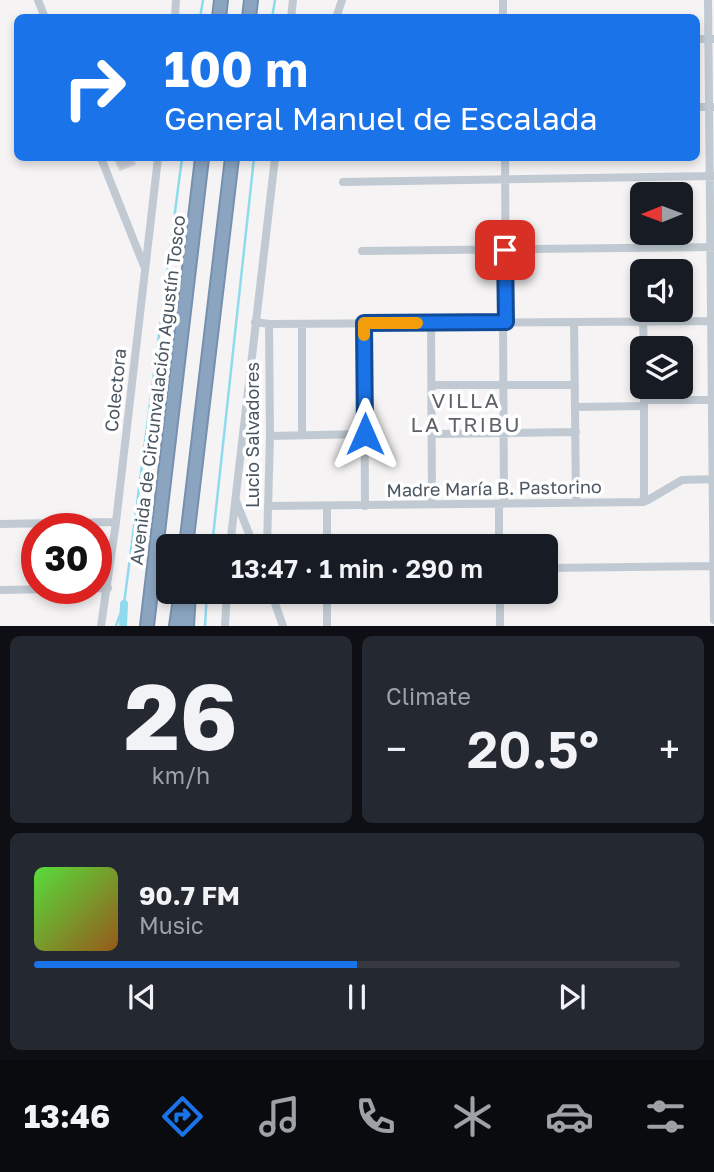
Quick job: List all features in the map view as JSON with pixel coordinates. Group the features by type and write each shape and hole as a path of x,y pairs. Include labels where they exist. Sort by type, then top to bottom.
{"highway":[{"name":"Avenida de Circunvalación Agustín Tosco","path":"147,626 202,161"},
{"path":"187,534 232,161"},
{"path":"195,534 198,445"},
{"path":"138,626 153,574"},
{"path":"176,626 179,604"},
{"path":"187,626 188,604"}],"street":[{"path":"708,0 712,107 714,620"},
{"path":"102,161 145,269"},
{"name":"Colectora","path":"112,556 158,161"},
{"path":"231,534 275,161"},
{"path":"500,534 505,322 505,161"},
{"path":"342,182 712,176"},
{"path":"362,251 712,247"},
{"path":"255,322 302,324 630,321"},
{"path":"693,321 713,321"},
{"path":"573,322 576,502"},
{"path":"364,323 365,506"},
{"path":"431,323 432,505"},
{"name":"Lucio Salvadores","path":"267,534 269,324"},
{"path":"302,324 302,435"},
{"path":"432,385 575,385"},
{"path":"643,502 644,399"},
{"path":"576,407 713,400"},
{"path":"432,434 576,432"},
{"path":"270,436 365,434"},
{"name":"Madre María B. Pastorino","path":"268,506 643,502 682,480 713,479"},
{"path":"235,498 249,534"},
{"path":"327,506 327,534"},
{"path":"0,524 116,523"},
{"path":"558,568 714,566"},
{"path":"0,590 21,590"},
{"name":"Colectora","path":"101,626 105,604"},
{"path":"225,626 226,604"},
{"path":"275,604 283,626"},
{"path":"327,604 327,626"},
{"path":"500,604 500,626"}],"building":[{"path":"116,161 134,161 135,164 120,170"}],"waterway":[{"path":"201,14 203,0"},
{"path":"273,14 275,0"},
{"path":"116,626 124,604 182,161"},
{"path":"213,534 254,161"},
{"path":"123,626 124,604"},
{"path":"205,626 206,604"}],"slow traffic":[{"path":"364,335 364,323 417,323"}],"district":[{"name":"VILLA LA TRIBU","path":"466,412"}],"route":[{"path":"365,434 364,323 506,322 505,250"}]}
